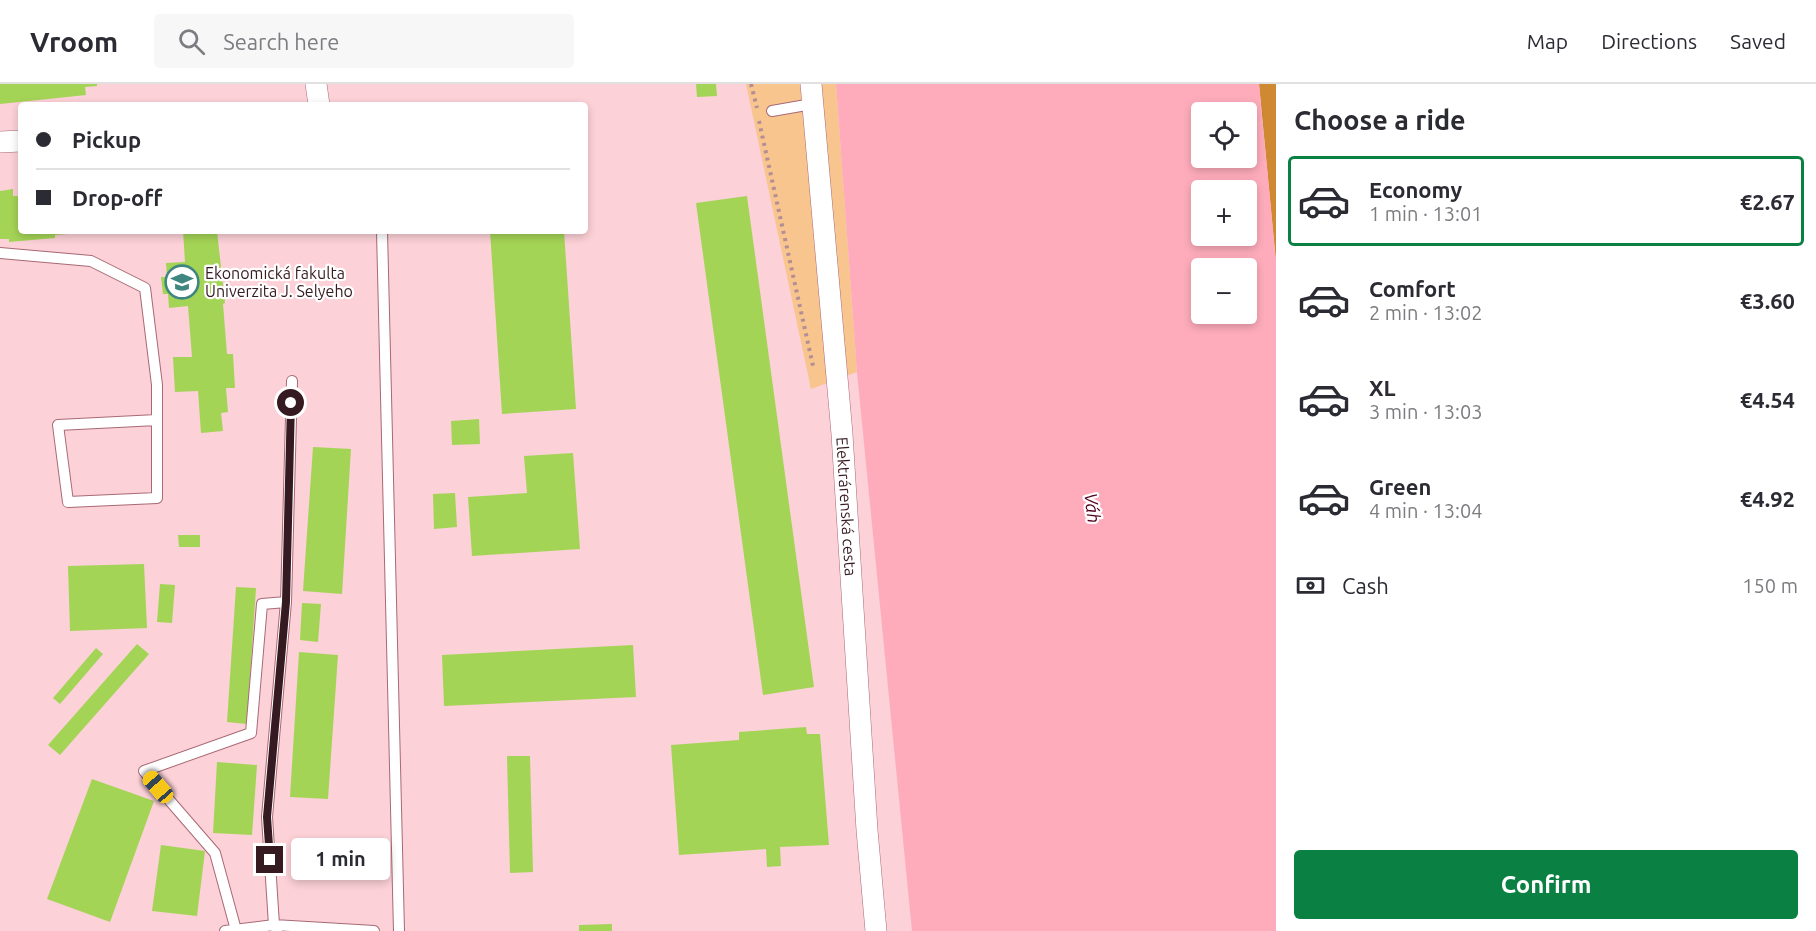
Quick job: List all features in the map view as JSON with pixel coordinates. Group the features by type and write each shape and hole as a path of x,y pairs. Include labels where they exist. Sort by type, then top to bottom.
{"street":[{"path":"316,84 319,102"},
{"name":"Elektrárenská cesta","path":"811,94 842,434 867,830 876,931"},
{"path":"0,142 18,141"}],"lane":[{"path":"772,111 811,94"},
{"path":"381,234 399,931"},
{"path":"0,253 91,261 146,288 157,386 157,420 157,498 68,502 58,425 157,420"},
{"path":"275,928 267,817 286,602 292,381"},
{"path":"286,602 262,604 251,733 144,771 215,853 230,930 275,928 374,931"}],"path":[{"path":"751,84 814,370"}],"shaded area":[{"path":"746,84 836,84 857,372 811,389"},
{"path":"1259,84 1276,84 1276,262"}],"water":[{"name":"Váh","path":"836,84 1259,84 1276,262 1276,931 912,931 857,372"}],"building":[{"path":"0,84 97,84 97,86 85,87 86,95 0,104"},
{"path":"696,84 716,84 717,96 697,97"},
{"path":"13,189 13,196 18,196 18,234 68,234 55,235 55,238 9,242 9,239 0,239 0,191"},
{"path":"747,196 814,687 763,695 696,203"},
{"path":"183,234 217,234 225,303 223,304 227,354 233,354 235,388 226,388 228,412 221,413 223,431 201,433 198,391 175,392 173,357 192,357 188,306 169,308 168,294 163,294 161,277 167,277 166,263 185,262"},
{"path":"490,234 564,234 576,409 502,414"},
{"path":"479,419 480,444 452,445 451,421"},
{"path":"313,447 351,449 342,594 303,591"},
{"path":"573,453 580,549 472,556 468,497 527,493 524,456"},
{"path":"455,493 457,527 434,529 433,494"},
{"path":"178,535 200,535 200,547 179,547"},
{"path":"144,564 147,628 70,631 68,566"},
{"path":"160,584 175,585 172,623 157,622"},
{"path":"236,587 256,588 247,724 227,722"},
{"path":"302,603 321,604 318,642 300,640"},
{"path":"137,644 149,654 60,755 48,745"},
{"path":"633,645 636,697 444,706 442,655"},
{"path":"96,648 103,654 60,704 53,698"},
{"path":"299,652 338,655 328,799 290,797"},
{"path":"806,727 807,734 820,734 829,845 780,847 781,866 767,867 766,849 679,855 671,745 739,740 739,732"},
{"path":"507,756 530,756 533,872 510,873"},
{"path":"217,762 257,765 252,835 213,833"},
{"path":"92,779 154,801 110,922 47,899"},
{"path":"161,845 205,851 197,916 152,911"},
{"path":"612,924 612,931 579,931 579,925"}],"place":[{"name":"Ekonomická fakulta Univerzita J. Selyeho","path":"182,282"}],"route":[{"path":"270,860 267,817 286,602 291,403"}]}
